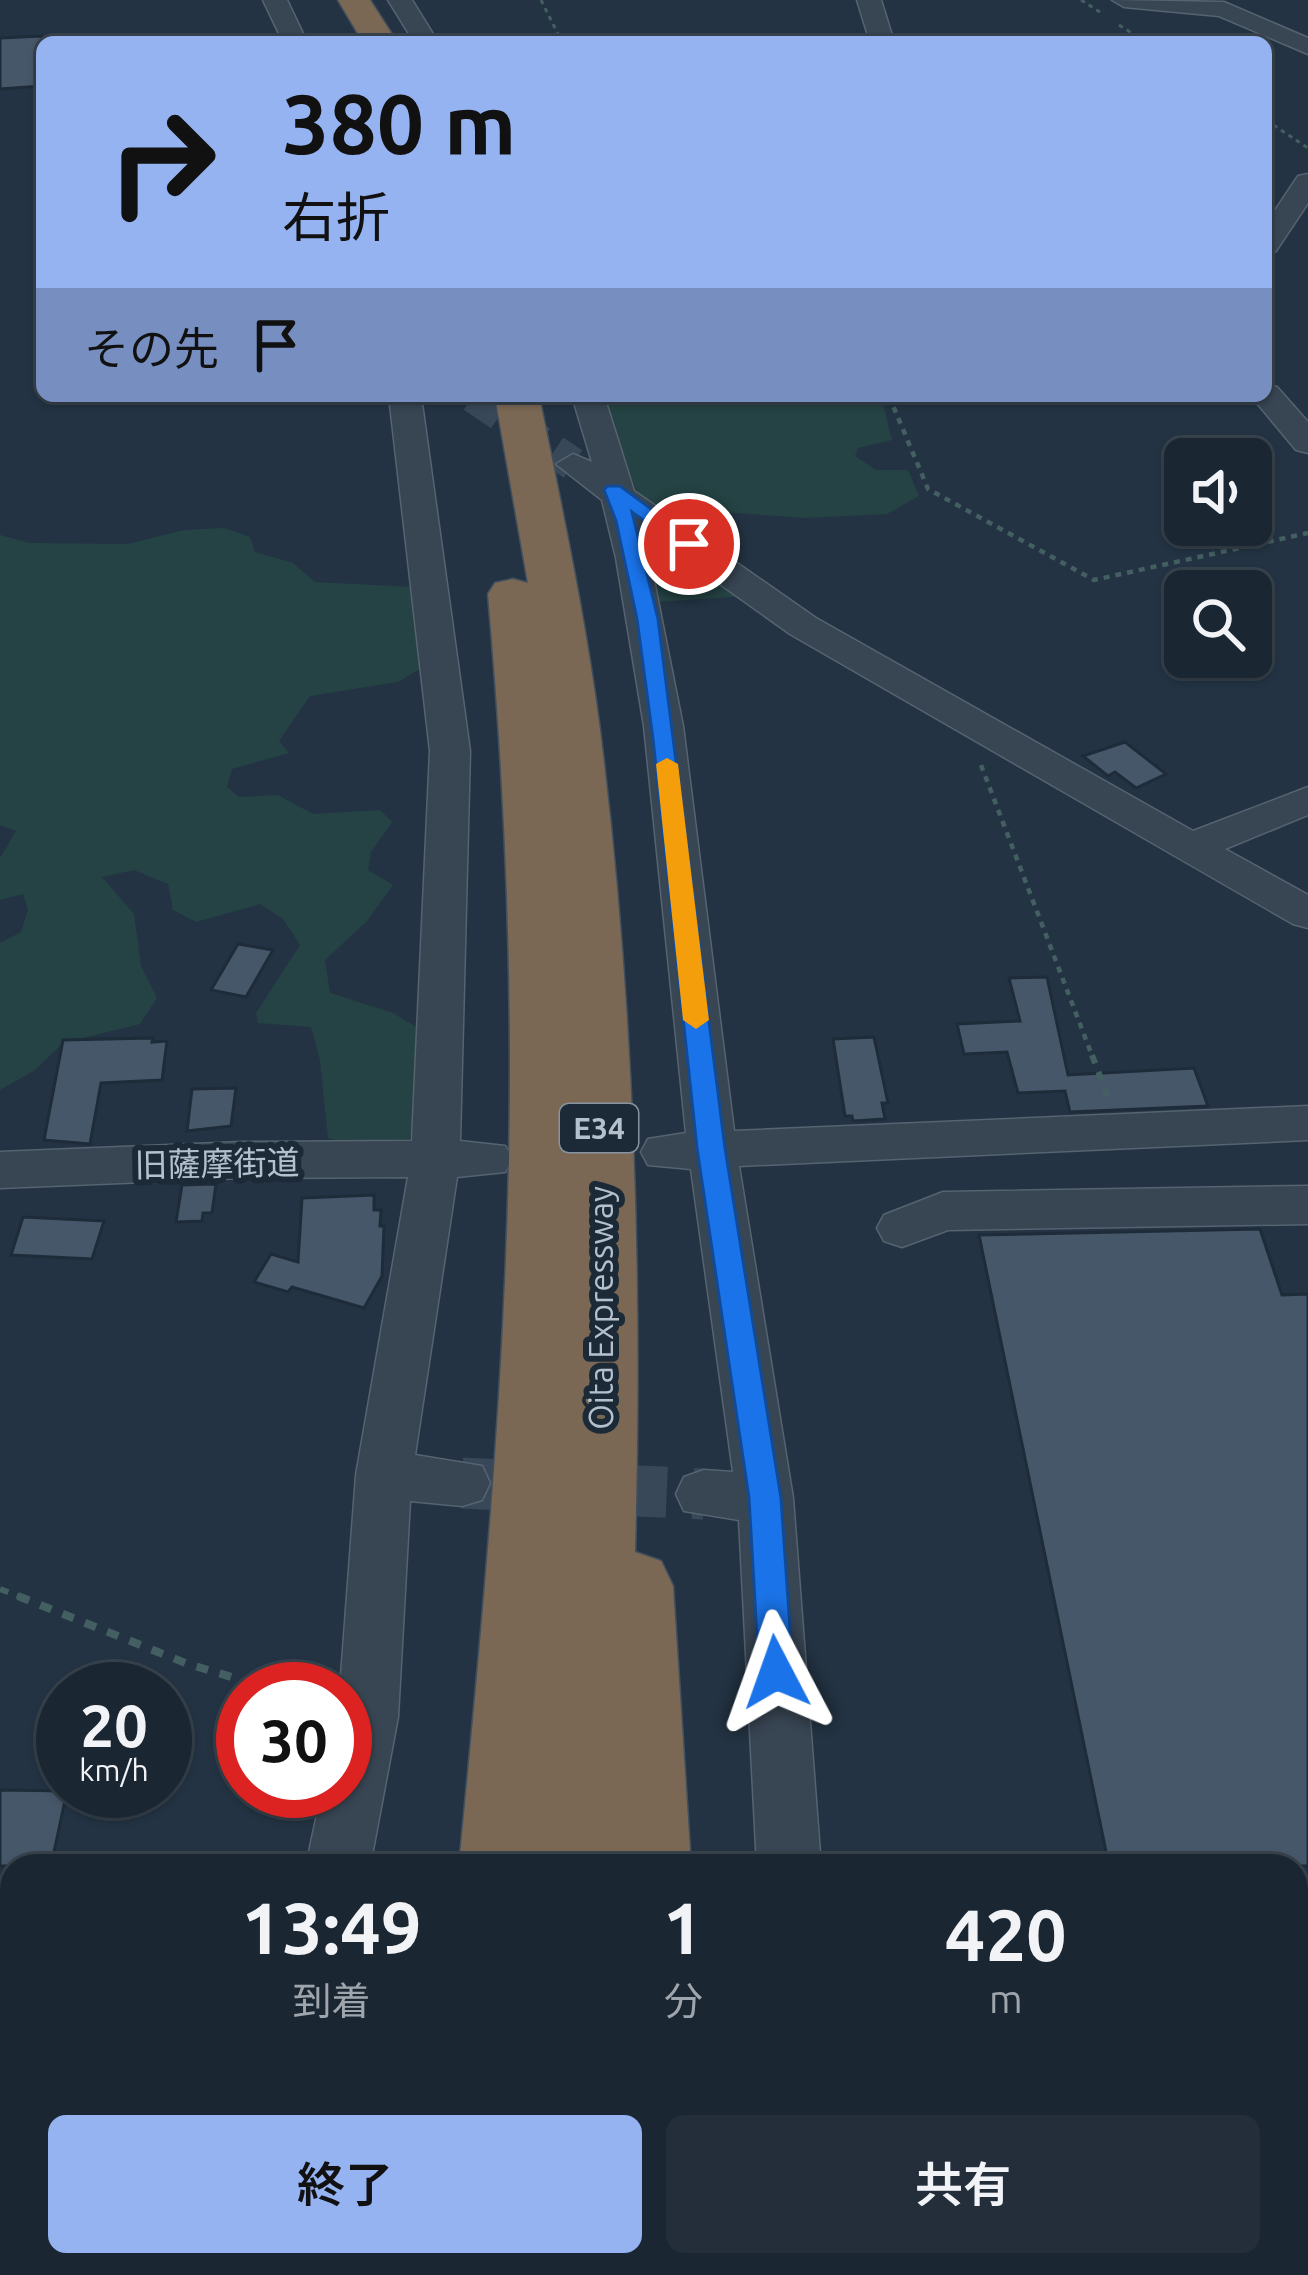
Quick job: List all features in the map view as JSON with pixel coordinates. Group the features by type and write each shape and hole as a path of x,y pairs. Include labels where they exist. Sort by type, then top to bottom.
{"highway":[{"path":"324,0 345,36"},
{"path":"354,0 376,36"},
{"name":"Oita Expressway","path":"479,402 504,521 524,688 542,1055 539,1322 524,1617 503,1854"},
{"name":"Oita Expressway","path":"518,402 544,518 571,686 588,899 659,1158 596,1610 580,1854"},
{"path":"646,1854 625,1418 659,1158"}],"street":[{"path":"275,0 292,36"},
{"path":"400,0 421,36"},
{"path":"869,0 880,36"},
{"path":"1124,0 1301,14"},
{"path":"1224,9 1308,47"},
{"path":"1272,236 1308,182"},
{"path":"1272,401 1308,443"},
{"path":"340,1854 368,1717 384,1475 435,1160 449,751 406,402"},
{"path":"590,402 626,521 650,639 659,1158 765,1498 788,1854"},
{"path":"573,464 803,626 1308,914"},
{"path":"1191,847 1308,800"},
{"path":"659,1158 1308,1123"},
{"name":"旧薩摩街道","path":"0,1171 242,1160 488,1159"},
{"path":"902,1228 944,1211 1308,1205"},
{"path":"384,1475 462,1483"},
{"path":"704,1494 765,1498"}],"path":[{"path":"541,0 559,36"},
{"path":"1272,124 1308,148"},
{"path":"892,402 928,489 1094,580 1308,532"},
{"path":"969,721 983,773 1121,1131"},
{"path":"0,1589 216,1672"}],"green space":[{"path":"605,402 882,402 892,440 858,448 855,456 876,470 908,470 919,496 887,514 805,518 650,507 638,495"},
{"path":"645,521 749,596 656,602"},
{"path":"224,528 250,537 255,552 293,563 315,582 413,587 425,666 398,682 310,696 279,741 289,753 232,769 227,787 239,797 278,795 313,814 380,810 392,822 371,852 368,870 393,885 367,921 325,960 330,993 393,1013 418,1028 416,1119 409,1140 379,1150 328,1138 320,1060 311,1027 258,1023 256,1013 300,945 283,919 260,904 196,922 173,910 168,884 134,870 102,877 134,914 141,966 157,998 140,1024 63,1043 35,1070 0,1090 0,943 21,932 28,910 23,894 0,900 0,858 16,831 0,825 0,535 30,543 128,544 184,530"}],"building":[{"path":"36,36 36,86 0,89 0,38"},
{"path":"1125,742 1166,774 1136,788 1115,772 1108,776 1083,756"},
{"path":"238,944 273,950 246,997 211,990"},
{"path":"1047,977 1068,1075 1194,1068 1208,1106 1070,1112 1065,1091 1018,1093 1007,1052 964,1054 957,1024 1020,1021 1009,978"},
{"path":"874,1037 888,1103 882,1103 885,1119 853,1121 852,1116 845,1116 833,1039"},
{"path":"153,1038 152,1042 167,1041 162,1080 101,1083 90,1144 44,1140 63,1040"},
{"path":"236,1088 231,1126 187,1131 192,1089"},
{"path":"216,1184 212,1213 203,1213 202,1221 176,1222 182,1185"},
{"path":"374,1195 374,1210 381,1210 380,1226 384,1226 382,1276 364,1308 292,1287 288,1292 254,1282 271,1254 298,1262 302,1198"},
{"path":"23,1217 104,1221 92,1259 11,1255"},
{"path":"1260,1229 1282,1295 1308,1294 1308,1854 1107,1854 979,1235"},
{"path":"0,1790 36,1791 36,1818 61,1818 54,1854 0,1854"}],"tunnel":[{"path":"482,402 573,464"},
{"path":"462,1483 704,1494"}],"slow traffic":[{"path":"667,764 696,1020"}],"route":[{"path":"689,544 614,490 626,521 647,619 664,739 711,1148 765,1498 776,1672"}]}
